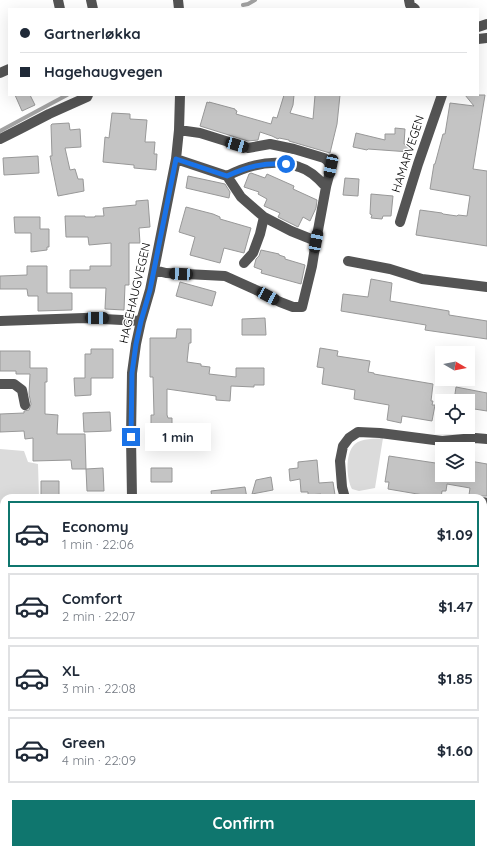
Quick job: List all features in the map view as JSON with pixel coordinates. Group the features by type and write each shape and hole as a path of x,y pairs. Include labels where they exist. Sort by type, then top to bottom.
{"street":[{"path":"0,139 88,96"},
{"name":"HAGEHAUGVEGEN","path":"132,494 132,373 141,321 150,290 176,159 180,96"},
{"name":"HAMARVEGEN","path":"400,222 442,96"},
{"path":"154,270 166,273 225,276 280,302 293,307 302,307 312,266 331,166 329,160 294,148 270,144 248,148 200,133 179,130"},
{"path":"176,159 227,176 241,198 264,217 316,241"},
{"path":"227,176 255,165 272,163 286,164 300,167 310,172 326,187"},
{"path":"244,263 253,253 264,217"},
{"path":"348,261 390,269 422,279 487,287"},
{"path":"0,321 84,318 141,321"},
{"path":"0,384 14,384 22,390 25,405"},
{"path":"344,494 340,461 342,446 349,438 358,432 380,433 442,441 475,438 487,439"}],"shaded area":[{"path":"383,438 375,488 359,491 352,489 348,472 348,459 352,448 355,444 361,441"},
{"path":"0,449 24,451 28,462 38,464 39,494 0,494"}],"building":[{"path":"485,95 473,169 487,171 487,246 416,235 420,210 457,216 467,216 470,196 430,189 434,164 443,134 445,134 450,103 474,106 466,96"},
{"path":"15,96 30,96 35,105 22,111"},
{"path":"284,96 294,96 290,113 313,119 315,96 340,96 337,124 330,153 289,140 278,139 260,132 258,140 248,141 200,126 207,102 235,109 237,111 236,114 271,124 273,117 277,118"},
{"path":"112,113 130,114 130,119 147,120 145,142 155,142 154,154 157,154 156,170 134,168 134,165 103,162 105,137 109,138"},
{"path":"69,123 70,130 80,129 81,147 65,148 70,170 75,169 78,179 83,179 84,191 58,196 50,156 52,156 51,125"},
{"path":"395,128 405,129 404,144 411,146 410,152 367,150 353,147 356,133 385,140 385,134 395,134"},
{"path":"38,156 39,173 4,175 3,158"},
{"path":"251,173 265,178 267,174 294,186 293,189 317,200 316,208 310,221 303,217 298,227 278,217 280,213 264,206 267,199 258,194 259,192 244,187 249,174"},
{"path":"188,176 225,184 230,192 229,198 186,188"},
{"path":"345,178 359,179 358,196 343,195"},
{"path":"371,194 393,196 391,216 383,216 382,219 371,218"},
{"path":"148,200 150,227 139,228 140,243 129,243 129,285 125,285 124,310 105,309 106,288 70,288 70,270 90,270 90,266 111,266 111,243 89,245 88,237 66,237 65,216 104,216 103,208 136,205 136,201"},
{"path":"186,207 213,214 220,217 220,219 251,228 244,253 224,248 220,263 190,255 195,237 179,232"},
{"path":"14,217 40,217 40,229 49,229 49,247 47,247 47,250 31,252 31,233 15,233"},
{"path":"261,250 279,254 285,257 285,259 305,265 301,284 261,273 262,270 254,267"},
{"path":"27,266 47,266 47,293 72,293 72,310 38,311 38,296 28,296 27,289 0,289 0,276 27,275"},
{"path":"371,279 392,283 390,301 449,311 449,315 487,321 487,339 425,330 426,325 341,311 343,294 368,297"},
{"path":"180,282 216,292 212,306 176,296"},
{"path":"265,318 266,335 242,335 242,319"},
{"path":"177,329 191,329 191,343 189,343 187,362 210,367 209,374 236,377 236,368 264,368 264,385 254,385 254,387 231,386 230,401 216,400 216,396 167,389 167,415 168,418 172,418 172,446 150,446 151,415 154,415 153,377 150,377 150,338 176,338"},
{"path":"320,348 338,351 337,356 370,361 368,372 374,374 433,384 431,401 433,401 432,405 435,405 432,421 402,416 401,423 387,420 389,405 354,399 355,390 322,384 324,368 317,367"},
{"path":"91,349 113,349 113,378 91,378 91,395 75,396 74,378 85,378 85,354 91,354"},
{"path":"0,351 30,351 30,368 47,368 47,382 45,382 45,414 58,415 57,434 85,434 86,469 72,469 71,460 33,461 33,438 25,439 24,431 0,432 0,414 24,413 24,411 29,410 31,404 29,394 30,374 16,374 16,371 0,371"},
{"path":"456,387 487,393 487,411 475,409 475,394 455,394"},
{"path":"110,412 111,431 84,432 83,413"},
{"path":"389,456 435,463 435,482 475,482 475,462 487,464 487,494 469,494 470,488 447,484 446,491 442,491 442,494 417,494 388,489 389,482 385,482"},
{"path":"317,460 319,483 333,482 335,494 308,494 308,492 301,492 300,479 290,481 289,469 298,468 298,462"},
{"path":"103,468 104,491 87,491 86,469"},
{"path":"151,468 172,468 172,482 151,482"},
{"path":"271,477 273,490 252,494 256,480"},
{"path":"41,481 59,481 59,494 41,494"},
{"path":"245,487 246,494 211,494 211,491"}],"waterway":[{"path":"243,5 255,0"},
{"path":"0,131 65,96"}],"route":[{"path":"131,437 132,373 136,344 150,290 176,159 227,176 255,165 272,163 286,164"}]}
